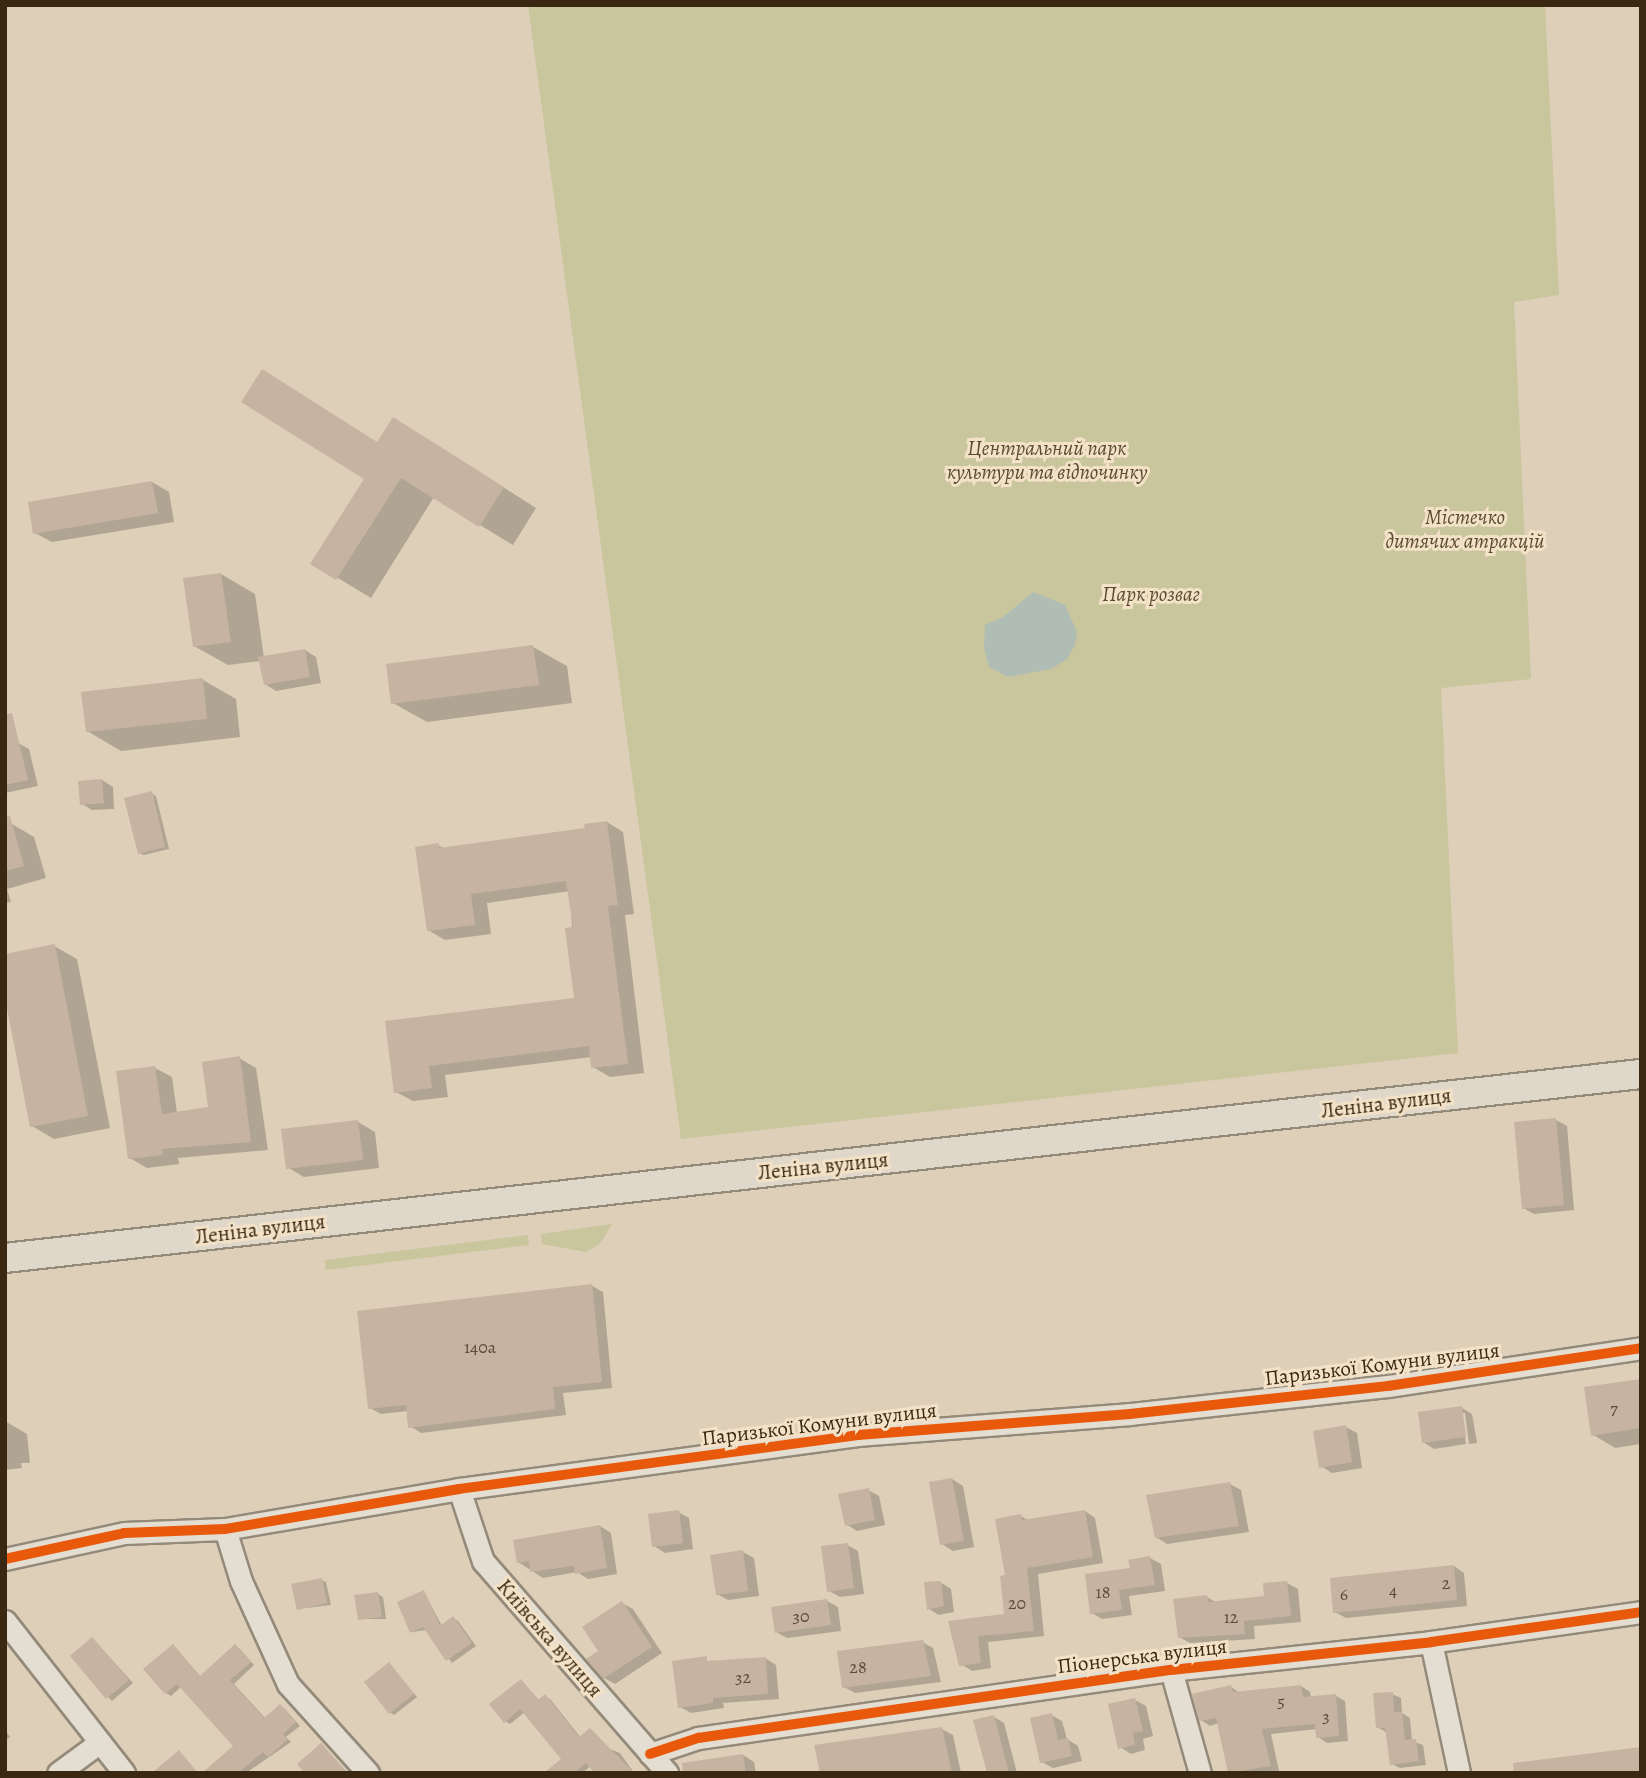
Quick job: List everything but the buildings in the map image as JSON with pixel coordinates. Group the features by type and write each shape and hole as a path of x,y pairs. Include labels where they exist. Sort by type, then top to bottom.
{"main road":[{"name":"Леніна вулиця","path":"5,1258 1641,1074"}],"street":[{"name":"Паризької Комуни вулиця","path":"5,1559 124,1533 225,1529 459,1489 858,1435 1130,1414 1388,1386 1641,1348"},
{"name":"Київська вулиця","path":"459,1489 483,1561 667,1773"},
{"path":"225,1529 241,1581 288,1684 368,1773"},
{"name":"Піонерська вулиця","path":"650,1754 698,1738 1171,1670 1431,1642 1641,1612"},
{"path":"5,1621 124,1773"},
{"path":"1431,1642 1459,1773"},
{"path":"1171,1670 1200,1773"},
{"path":"58,1773 100,1742"}],"green space":[{"name":"Центральний парк культури та відпочинку","path":"528,5 1545,5 1559,295 1514,302 1531,679 1441,688 1458,1053 681,1139"},
{"path":"612,1224 600,1244 586,1252 542,1244 541,1234"},
{"path":"528,1235 529,1245 326,1270 325,1260"}],"shaded area":[{"path":"1033,592 1065,605 1077,632 1075,645 1067,659 1051,669 1008,677 989,667 984,648 985,625 1003,617"}],"cycle path":[{"path":"5,1559 124,1533 225,1529 459,1489 858,1435 1130,1414 1388,1386 1641,1348"},
{"path":"650,1754 698,1738 1171,1670 1431,1642 1641,1612"}],"park label":[{"name":"Містечко дитячих атракцій","path":"1465,529"},
{"name":"Парк розваг","path":"1151,594"}]}
